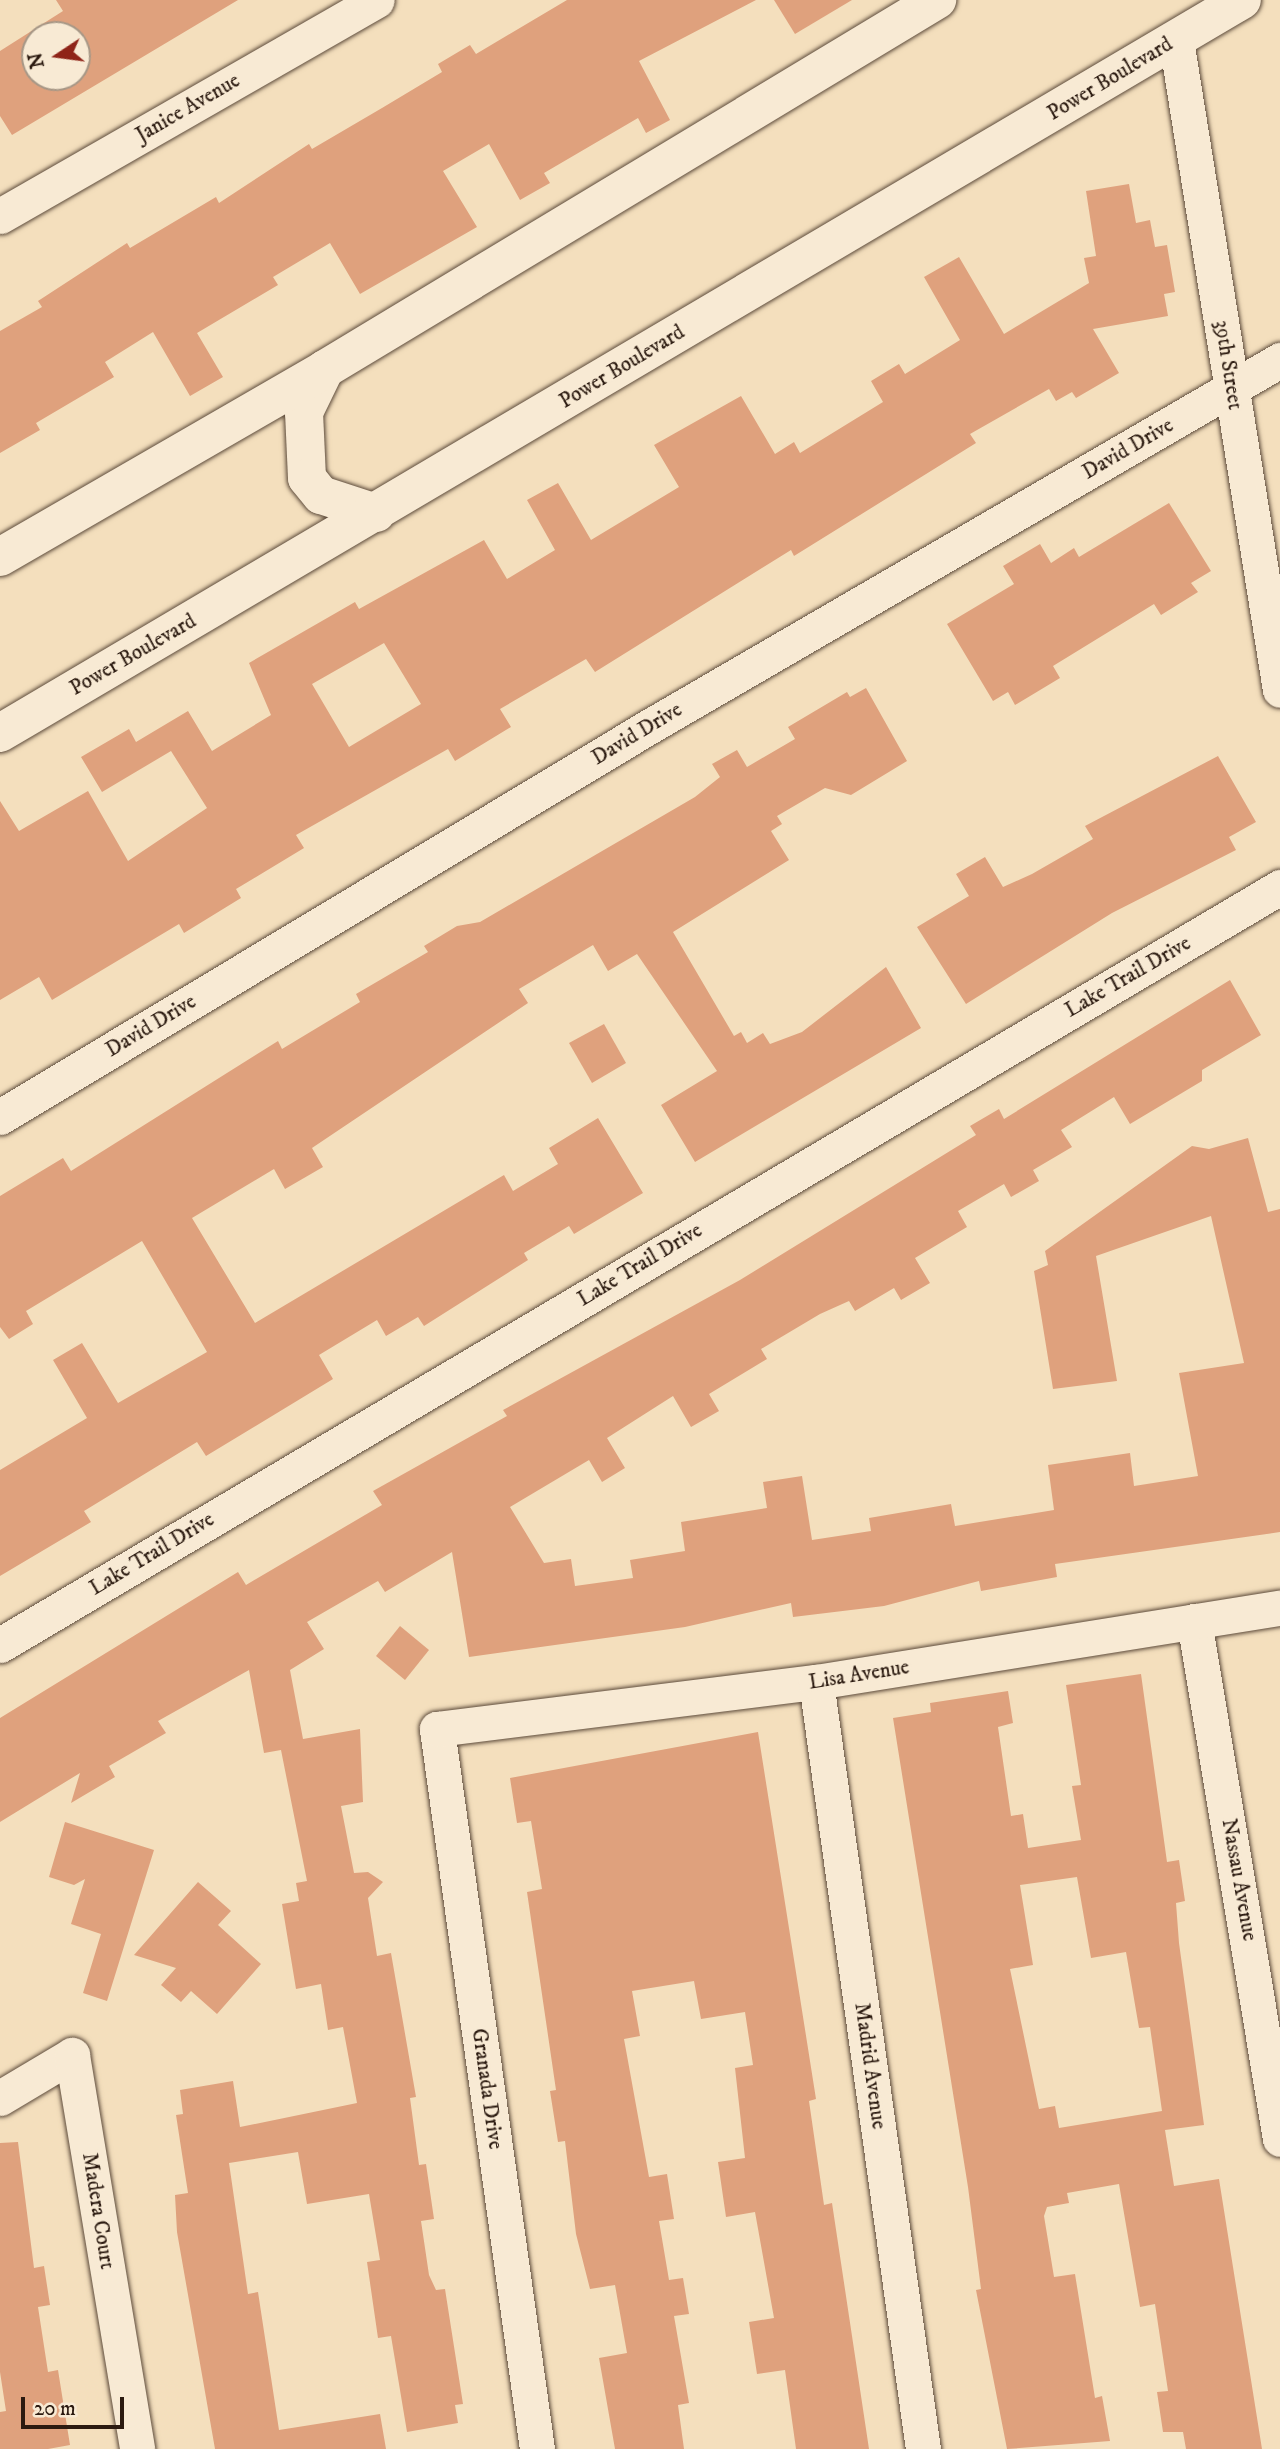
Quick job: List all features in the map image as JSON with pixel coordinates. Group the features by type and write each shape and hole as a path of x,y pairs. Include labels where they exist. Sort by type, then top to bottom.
{"street":[{"name":"Janice Avenue","path":"0,216 377,0"},
{"path":"0,556 325,369 936,0"},
{"name":"Power Boulevard","path":"0,733 1242,0"},
{"name":"39th Street","path":"1176,40 1280,691"},
{"name":"David Drive","path":"0,1117 650,726 1280,360"},
{"path":"325,369 304,412 307,478 321,495 376,513"},
{"name":"Lake Trail Drive","path":"0,1645 1280,887"},
{"name":"Lisa Avenue","path":"437,1729 816,1682 1280,1608"},
{"name":"Nassau Avenue","path":"1194,1621 1280,2139"},
{"name":"Madrid Avenue","path":"816,1682 923,2449"},
{"name":"Granada Drive","path":"437,1729 537,2449"},
{"name":"Madera Court","path":"0,2098 72,2055 137,2449"}],"building":[{"path":"56,0 238,0 91,88 91,21 47,21 63,11"},
{"path":"567,0 756,0 639,61 670,120 646,133 638,118 544,173 550,183 520,200 489,144 443,171 477,227 360,294 330,243 273,277 278,285 197,333 223,377 190,396 153,332 105,362 114,377 36,423 40,430 0,453 0,331 42,307 38,301 127,243 130,248 216,197 219,203 309,144 312,149 442,72 438,64 470,45 476,54"},
{"path":"774,0 852,0 795,34"},
{"path":"21,38 21,91 86,91 12,135 0,116 0,51"},
{"path":"1129,184 1136,223 1150,220 1155,247 1167,245 1175,292 1164,294 1168,316 1093,329 1119,373 1076,398 1072,392 1056,401 1049,389 970,434 976,443 794,556 791,550 595,672 586,659 500,709 511,727 455,761 448,749 296,835 304,848 236,889 241,898 184,933 179,924 52,1000 39,977 0,1000 0,801 19,831 88,791 128,861 207,808 171,751 102,792 81,757 129,729 136,742 188,711 212,751 271,715 249,663 355,602 359,609 484,540 507,579 555,550 527,500 558,483 591,540 679,487 654,445 741,396 775,454 794,442 800,453 883,402 871,381 899,364 905,374 960,340 924,277 959,257 1004,334 1089,283 1084,258 1096,256 1086,191","holes":["384,643 421,704 349,747 312,684"]},
{"path":"1169,503 1211,571 1191,583 1198,592 1161,615 1154,604 1053,666 1060,678 1015,705 1008,692 993,701 947,624 1014,584 1003,566 1040,544 1051,563 1074,548 1079,557"},
{"path":"866,688 907,761 851,795 825,788 777,816 782,824 771,831 789,860 673,932 734,1036 741,1032 747,1043 763,1033 770,1044 802,1032 886,967 921,1028 695,1162 661,1105 717,1071 637,954 608,971 593,945 519,989 528,1003 312,1148 323,1167 285,1189 274,1169 192,1218 255,1323 504,1175 513,1191 558,1164 549,1148 598,1118 643,1193 574,1234 569,1226 524,1253 528,1260 424,1326 418,1317 386,1336 377,1320 319,1355 333,1379 206,1456 197,1442 84,1511 91,1522 0,1576 0,1470 87,1418 53,1360 82,1343 118,1403 207,1352 142,1241 26,1311 33,1324 9,1339 0,1327 0,1196 63,1158 71,1171 278,1041 282,1049 360,1002 356,994 428,952 424,946 457,926 480,922 695,797 720,777 712,764 737,750 747,767 795,739 788,727 847,692 850,697"},
{"path":"1218,756 1256,822 1229,837 1236,850 1112,913 966,1004 917,927 969,896 956,874 985,857 1003,887 1032,874 1093,839 1085,826"},
{"path":"1230,980 1261,1035 1202,1070 1202,1081 1130,1124 1114,1097 1061,1130 1072,1147 1033,1170 1039,1181 1011,1197 1004,1184 958,1211 967,1227 915,1258 930,1283 901,1300 894,1288 855,1311 849,1301 820,1314 761,1349 767,1359 709,1394 719,1411 691,1427 673,1396 607,1438 625,1468 602,1482 589,1460 510,1507 544,1563 571,1559 575,1586 633,1578 630,1560 685,1551 681,1522 767,1508 763,1482 802,1476 812,1540 871,1531 869,1518 951,1504 955,1526 1054,1510 1048,1465 1130,1453 1134,1486 1198,1476 1179,1373 1244,1363 1211,1216 1096,1256 1117,1381 1053,1389 1034,1271 1048,1265 1045,1251 1192,1146 1209,1149 1248,1138 1268,1212 1280,1209 1280,1532 1055,1564 1057,1577 981,1591 979,1581 884,1606 793,1617 791,1603 685,1627 469,1657 452,1552 385,1592 378,1581 307,1622 324,1649 290,1670 303,1739 360,1729 363,1802 341,1806 354,1873 368,1872 383,1882 368,1898 377,1956 391,1953 416,2097 410,2098 419,2165 426,2164 434,2219 421,2221 429,2275 436,2290 445,2289 463,2404 455,2405 458,2423 407,2432 391,2336 378,2338 367,2262 380,2260 369,2194 307,2204 298,2152 229,2163 248,2294 258,2292 279,2430 380,2414 386,2449 215,2449 177,2232 175,2195 188,2193 176,2115 183,2114 180,2090 233,2081 240,2127 357,2103 343,2027 328,2030 321,1984 296,1989 282,1904 299,1901 296,1883 307,1881 281,1750 264,1753 249,1670 158,1721 166,1733 109,1766 115,1777 71,1803 80,1773 0,1822 0,1718 238,1572 246,1585 382,1505 373,1491 507,1416 503,1410 740,1280 976,1135 970,1126 999,1109 1004,1119"},
{"path":"604,1024 626,1063 592,1083 569,1043"},
{"path":"400,1626 429,1650 405,1680 376,1656"},
{"path":"1141,1674 1167,1862 1179,1860 1185,1901 1176,1903 1179,1943 1204,2125 1165,2130 1174,2186 1219,2179 1262,2449 1186,2449 1183,2432 1163,2432 1157,2392 1168,2391 1155,2304 1140,2307 1119,2184 1067,2193 1069,2203 1047,2207 1044,2216 1054,2277 1075,2274 1095,2398 1102,2396 1110,2441 1007,2449 976,2290 981,2289 968,2187 893,1718 931,1712 930,1703 1008,1691 1013,1723 998,1727 1011,1816 1023,1814 1028,1848 1081,1840 1072,1786 1081,1785 1066,1685","holes":["1077,1877 1091,1958 1126,1952 1139,2028 1150,2027 1162,2111 1059,2128 1055,2106 1039,2109 1010,1969 1033,1965 1020,1885"]},
{"path":"758,1732 816,2099 809,2101 824,2205 832,2203 869,2449 796,2449 785,2370 757,2374 749,2322 774,2318 755,2212 726,2217 718,2162 745,2158 735,2068 753,2065 745,2012 701,2019 694,1981 632,1991 640,2036 624,2039 649,2177 667,2174 674,2219 659,2221 669,2280 683,2278 689,2314 674,2316 689,2403 678,2405 684,2449 615,2449 599,2358 627,2353 615,2285 590,2289 576,2234 565,2141 558,2142 550,2091 556,2090 527,1892 542,1889 531,1821 517,1823 510,1778"},
{"path":"65,1822 154,1850 107,2001 83,1993 101,1934 71,1924 85,1879 74,1885 49,1877"},
{"path":"198,1882 231,1911 218,1925 261,1964 217,2014 191,1991 181,2002 161,1985 176,1968 134,1955"},
{"path":"18,2142 34,2268 44,2266 50,2305 38,2307 48,2372 58,2370 70,2445 48,2449 0,2449 0,2412 6,2411 0,2372 0,2143"}]}
